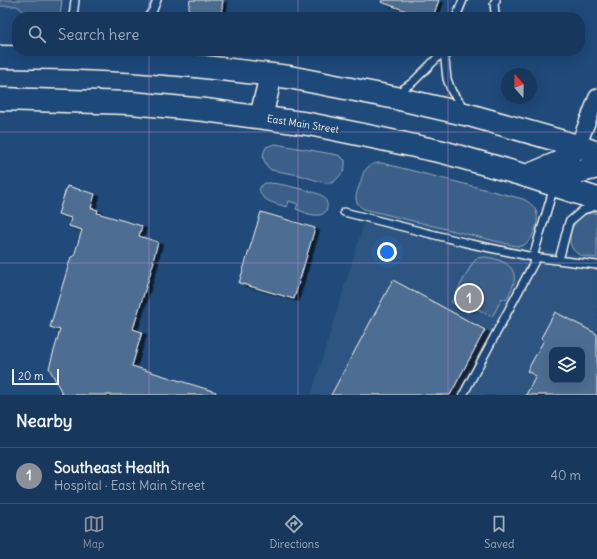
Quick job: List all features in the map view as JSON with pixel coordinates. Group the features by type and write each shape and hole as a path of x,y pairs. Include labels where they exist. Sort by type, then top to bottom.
{"main road":[{"path":"0,57 23,56"},
{"path":"102,56 134,58 289,77 391,97 469,115 587,150"},
{"path":"261,117 271,74"},
{"name":"East Main Street","path":"0,99 131,103 205,110 309,124 443,152 527,176 597,199"},
{"path":"527,176 587,150"},
{"path":"555,185 577,172 597,167"}],"street":[{"path":"587,150 597,97"}],"lane":[{"path":"74,12 75,0"},
{"path":"152,12 157,0"},
{"path":"458,12 463,0"},
{"path":"495,12 494,3 496,0"},
{"path":"391,97 413,82 439,56"},
{"path":"445,56 447,79 452,92 469,115"},
{"path":"463,395 535,257 555,185"},
{"path":"559,260 569,222 583,210 597,206"},
{"path":"344,212 470,244 535,257 597,265"}],"shaded area":[{"path":"0,0 62,0 61,12 24,12 17,6 0,6"},
{"path":"275,144 338,155 345,160 344,171 332,183 325,183 299,175 271,170 263,158 266,147"},
{"path":"378,163 523,199 535,209 537,213 536,228 528,242 521,246 516,246 364,209 357,203 356,196 365,170 373,164"},
{"path":"265,183 300,188 319,194 326,200 326,211 320,215 313,215 296,209 298,204 289,201 287,207 269,201 262,196 260,192 260,187"},
{"path":"368,210 512,245 597,258 597,395 311,395"},
{"path":"589,213 597,214 597,258 578,254 571,245 570,240 570,235 574,224 582,216"},
{"path":"485,257 497,259 505,263 511,268 514,276 512,288 506,300 502,298 492,317 472,306 468,313 451,302 472,264 477,258"}],"building":[{"path":"190,0 223,0 222,12 188,12"},
{"path":"382,0 439,0 435,12 410,12 381,2"},
{"path":"67,186 95,194 91,208 98,210 97,213 142,226 139,236 158,242 154,261 133,329 142,332 132,366 216,392 215,395 63,395 49,368 60,330 50,327 71,257 74,256 82,230 69,226 71,218 58,214"},
{"path":"261,212 315,228 294,299 239,283"},
{"path":"393,280 485,330 450,395 331,395"},
{"path":"555,312 597,334 597,395 526,395 536,376 527,371 544,340 541,338"}],"place":[{"name":"Southeast Health","path":"469,298"}]}
